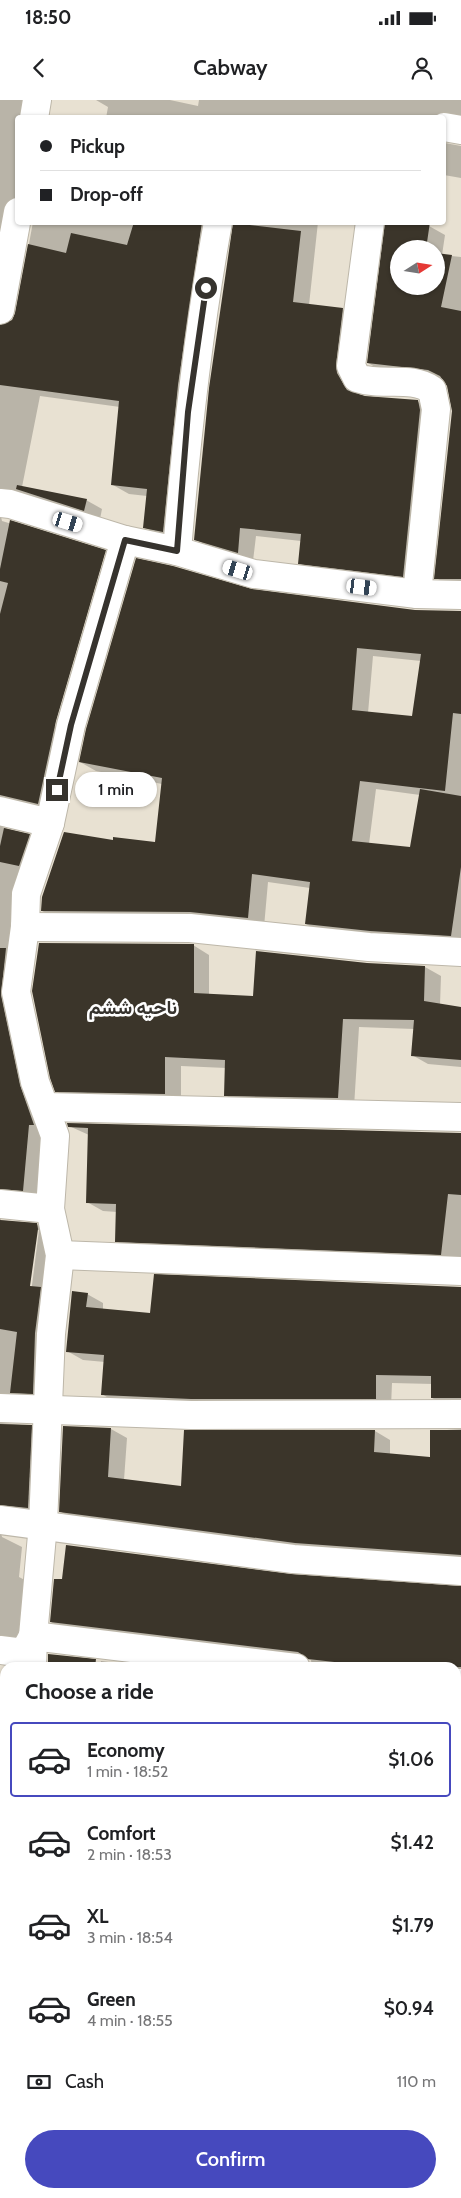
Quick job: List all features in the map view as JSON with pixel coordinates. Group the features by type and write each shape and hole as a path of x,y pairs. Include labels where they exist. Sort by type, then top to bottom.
{"street":[{"path":"34,115 37,100"},
{"path":"446,127 461,130"},
{"path":"0,310 16,225"},
{"path":"177,551 188,412 203,305 217,225"},
{"path":"370,225 352,366 357,378 369,382 421,383 432,390 436,409 417,594"},
{"path":"0,503 10,504 125,540 177,551 254,574 417,594 461,595"},
{"path":"32,1662 32,1636 43,1524 51,1334 60,1255 50,1209 55,1136 46,1107 35,1082 8,992 25,927 26,894 50,823 71,725 125,540"},
{"path":"0,810 50,823"},
{"path":"25,927 190,928 369,947 461,952"},
{"path":"46,1107 461,1117"},
{"path":"0,1204 50,1209"},
{"path":"60,1255 461,1272"},
{"path":"0,1408 191,1415 461,1414"},
{"path":"0,1520 43,1524 149,1542 293,1559 461,1571"},
{"path":"0,1650 24,1653 32,1636"},
{"path":"32,1636 246,1662"}],"building":[{"path":"133,225 202,225 178,385 163,532 143,528 147,489 111,485 119,401 0,385 0,325 12,320 15,313 28,244 66,253 71,233 127,245"},
{"path":"233,225 250,225 301,231 293,302 343,308 336,365 337,373 347,390 365,396 418,400 420,410 403,577 298,564 301,534 240,528 238,553 194,540 209,388"},
{"path":"385,225 430,225 427,240 390,240 390,295 444,295 441,307 461,311 461,579 434,579 452,411 447,386 440,376 428,370 367,363"},
{"path":"445,254 452,255 445,288"},
{"path":"17,485 87,499 84,511 16,489"},
{"path":"10,520 106,550 56,721 38,804 0,795 0,614 8,583 0,581 0,569"},
{"path":"136,558 173,566 252,589 415,610 461,611 461,714 453,713 445,791 360,781 352,841 410,847 420,789 461,796 461,867 451,936 370,931 305,924 310,882 252,874 248,918 190,912 41,911 42,897 64,832 113,840 113,837 155,842 162,778 79,762 86,729","holes":["357,648 421,654 412,716 352,710"]},
{"path":"4,828 30,834 19,866 0,862 0,846"},
{"path":"39,943 194,944 194,993 253,996 256,951 367,963 425,966 424,1001 461,1007 461,1060 411,1056 414,1020 343,1019 338,1098 224,1096 225,1060 165,1057 165,1094 55,1092 50,1078 32,991"},
{"path":"0,948 6,948 1,995 20,1085 34,1125 29,1125 23,1191 0,1189"},
{"path":"67,1123 461,1133 461,1195 448,1194 441,1255 115,1242 116,1204 86,1203 88,1128 68,1127"},
{"path":"0,1220 37,1223 38,1229 30,1286 41,1287 35,1333 33,1394 10,1393 17,1332 0,1329"},
{"path":"154,1274 461,1287 461,1398 431,1398 431,1376 376,1375 376,1399 191,1399 101,1395 104,1355 66,1352 72,1291 88,1293 86,1307 150,1313"},
{"path":"0,1424 32,1425 28,1508 0,1505"},
{"path":"63,1426 111,1428 108,1477 181,1486 184,1430 375,1430 374,1452 430,1457 430,1430 461,1430 461,1555 295,1543 59,1512"},
{"path":"66,1545 291,1574 461,1586 461,1662 334,1662 308,1659 298,1652 50,1622 54,1579 62,1579"},
{"path":"48,1654 96,1659 96,1662 48,1662"}],"district":[{"name":"ناحیه ششم","path":"133,1007"}],"route":[{"path":"57,790 71,725 125,540 177,551 188,412 206,288"}]}
